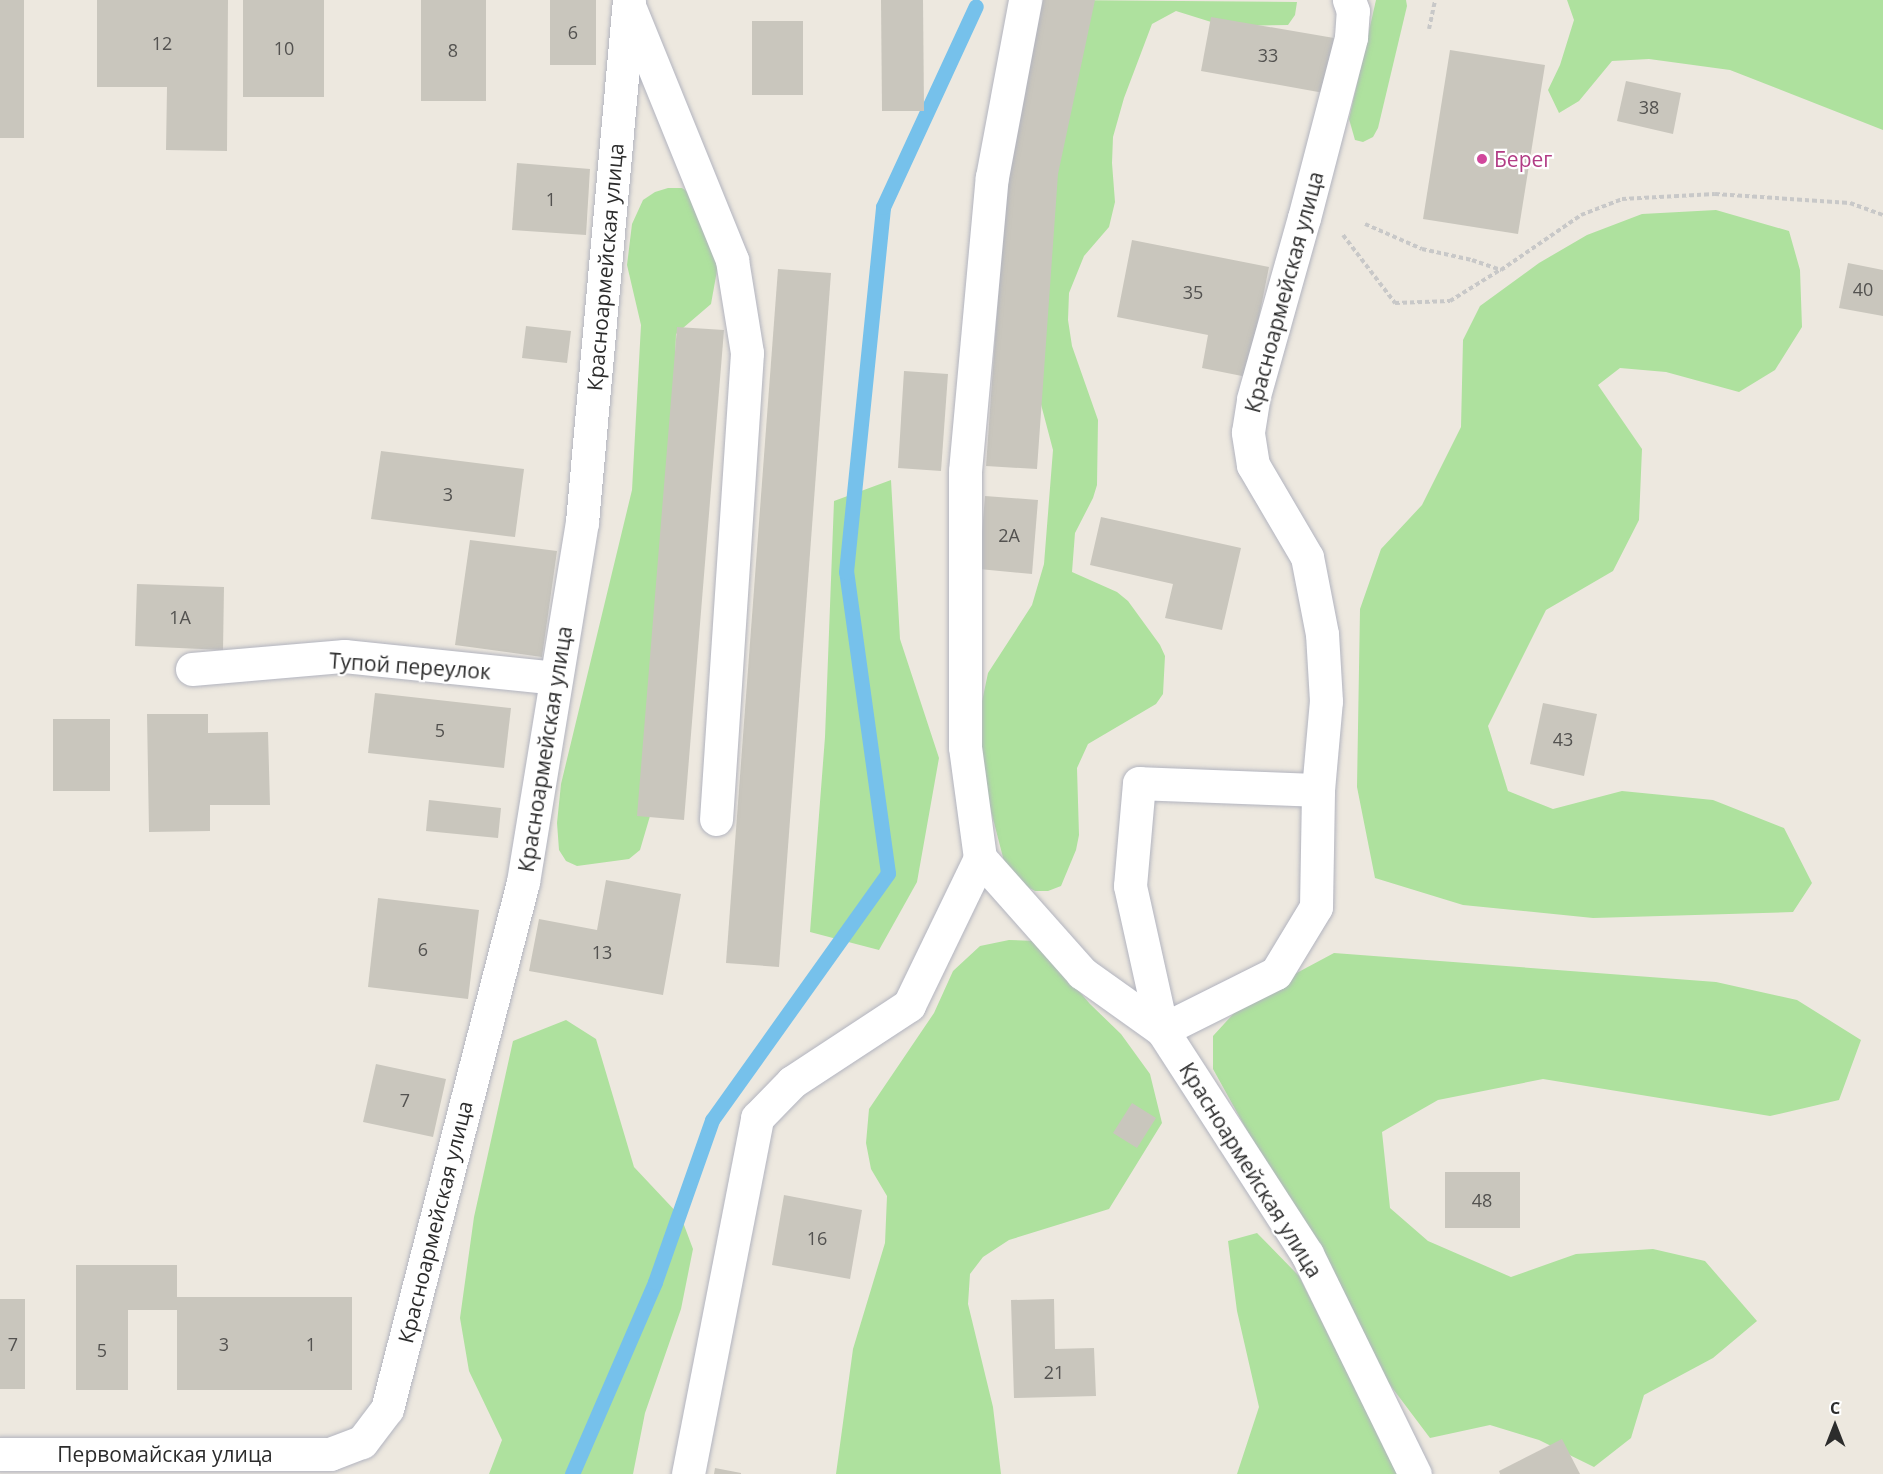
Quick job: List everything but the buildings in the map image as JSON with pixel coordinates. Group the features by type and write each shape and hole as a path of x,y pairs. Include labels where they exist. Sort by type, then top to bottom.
{"street":[{"path":"688,1474 757,1118 792,1082 909,1005 980,858 965,747 965,471 992,177 1025,0"},
{"name":"Красноармейская улица","path":"1162,1030 1275,973 1316,907 1318,790 1326,700 1322,634 1306,557 1253,465 1248,432 1253,399 1304,218 1351,37 1353,11 1349,0"},
{"path":"629,3 732,260 747,353 716,819"},
{"name":"Красноармейская улица","path":"330,1454 362,1442 387,1409 523,882 582,522 629,3"},
{"name":"Тупой переулок","path":"192,669 344,656 556,678"},
{"path":"1162,1030 1130,886 1139,783 1318,790"},
{"name":"Красноармейская улица","path":"980,858 1082,973 1162,1030 1307,1254 1415,1474"},
{"name":"Первомайская улица","path":"0,1454 330,1454"}],"path":[{"path":"1429,29 1435,0"},
{"path":"1338,229 1395,303 1450,302 1581,215 1622,199 1715,194 1850,203 1883,215"},
{"path":"1365,224 1422,249 1472,260 1500,270"}],"green space":[{"path":"1059,0 1297,2 1295,15 1288,25 1224,26 1176,11 1152,24 1124,98 1113,137 1115,202 1109,227 1084,256 1069,293 1068,320 1072,346 1098,420 1097,485 1075,533 1072,572 1117,592 1128,601 1160,645 1165,656 1163,694 1156,704 1088,744 1077,768 1079,835 1076,850 1061,886 1048,891 1035,891 1013,879 1006,869 991,811 978,776 977,725 988,673 1032,605 1044,564 1053,450 1033,374"},
{"path":"1376,0 1406,0 1407,6 1378,128 1373,137 1363,142 1355,140 1349,119"},
{"path":"1567,0 1883,0 1883,130 1730,70 1649,59 1612,61 1579,101 1559,113 1548,90 1560,65 1574,20"},
{"path":"668,188 682,188 698,199 718,265 711,304 676,334 663,716 655,799 640,850 629,859 577,866 566,861 559,850 557,823 561,784 632,490 641,325 627,265 632,224 643,200 655,192"},
{"path":"1716,210 1789,231 1800,270 1802,327 1775,370 1739,392 1666,372 1620,368 1598,385 1642,449 1639,520 1613,571 1546,610 1488,726 1508,791 1553,809 1622,791 1713,800 1784,828 1812,883 1793,912 1593,918 1463,905 1375,878 1357,787 1360,609 1381,549 1422,505 1461,427 1463,340 1480,306 1539,263 1587,235 1642,214"},
{"path":"891,480 900,639 939,758 917,882 879,950 810,932 825,737 834,501"},
{"path":"1009,940 1036,941 1090,1004 1121,1034 1150,1074 1162,1123 1109,1209 1009,1240 983,1257 970,1274 968,1304 993,1407 1001,1474 836,1474 853,1349 885,1243 887,1196 871,1169 866,1143 869,1109 934,1013 953,971 980,946"},
{"path":"1334,953 1716,982 1797,1000 1861,1040 1839,1100 1770,1116 1543,1079 1438,1100 1382,1132 1390,1208 1428,1241 1511,1277 1576,1254 1653,1249 1705,1261 1757,1321 1713,1358 1644,1395 1631,1438 1594,1467 1539,1440 1490,1425 1430,1438 1381,1373 1213,1069 1213,1036 1246,1000"},
{"path":"566,1020 596,1039 634,1167 681,1217 693,1249 681,1309 645,1413 633,1474 489,1474 502,1440 469,1371 460,1318 474,1217 513,1041"},
{"path":"1257,1233 1299,1276 1398,1474 1237,1474 1259,1407 1237,1311 1228,1241"}],"waterway":[{"path":"572,1474 655,1282 712,1120 888,873 846,572 883,207 976,6"}],"place":[{"name":"Берег","path":"1482,159"}]}
